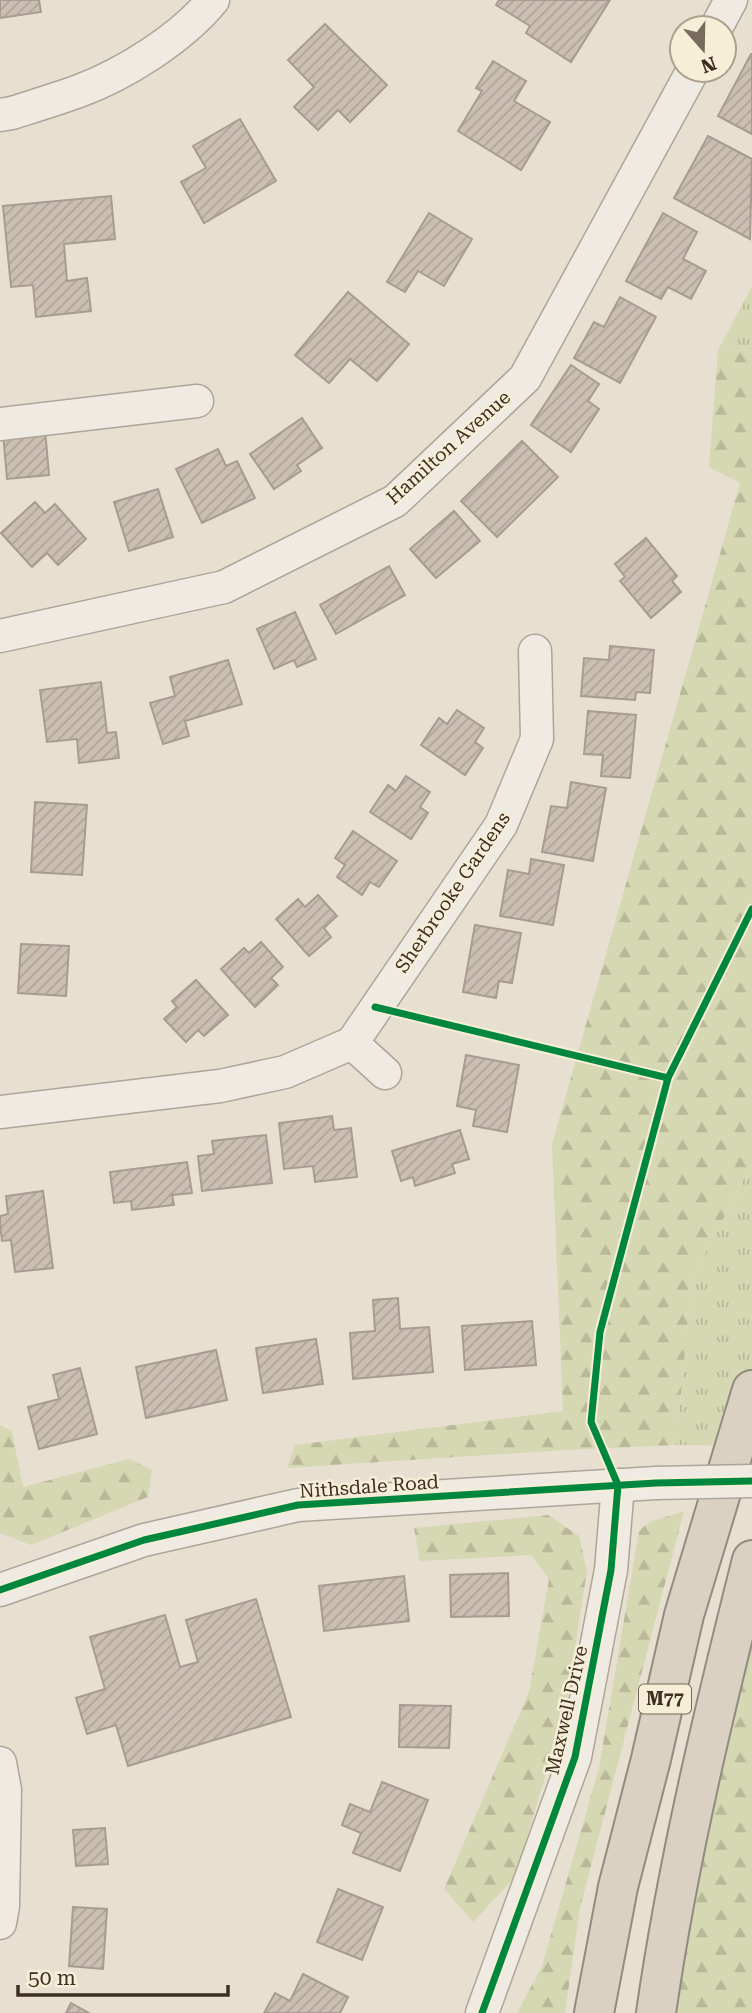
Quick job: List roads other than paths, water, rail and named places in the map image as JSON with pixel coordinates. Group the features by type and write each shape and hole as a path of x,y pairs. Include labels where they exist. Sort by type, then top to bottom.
{"highway":[{"name":"M77","path":"594,2013 618,1887 684,1615 752,1390"},
{"name":"M77","path":"656,2013 669,1920 691,1809 752,1560"}],"street":[{"path":"0,115 82,90 139,62 200,16 214,0"},
{"name":"Hamilton Avenue","path":"0,636 224,587 395,501 525,378 685,84"},
{"path":"0,424 197,401"},
{"name":"Sherbrooke Gardens","path":"352,1042 501,825 537,739 535,651"},
{"path":"0,1112 220,1086 285,1072 352,1042 385,1073"},
{"name":"Nithsdale Road","path":"0,1590 144,1540 298,1505 656,1483 752,1482"},
{"name":"Maxwell Drive","path":"482,2013 575,1757 611,1570 618,1485"},
{"path":"0,1763 5,1790 3,1906 0,1923"}]}
